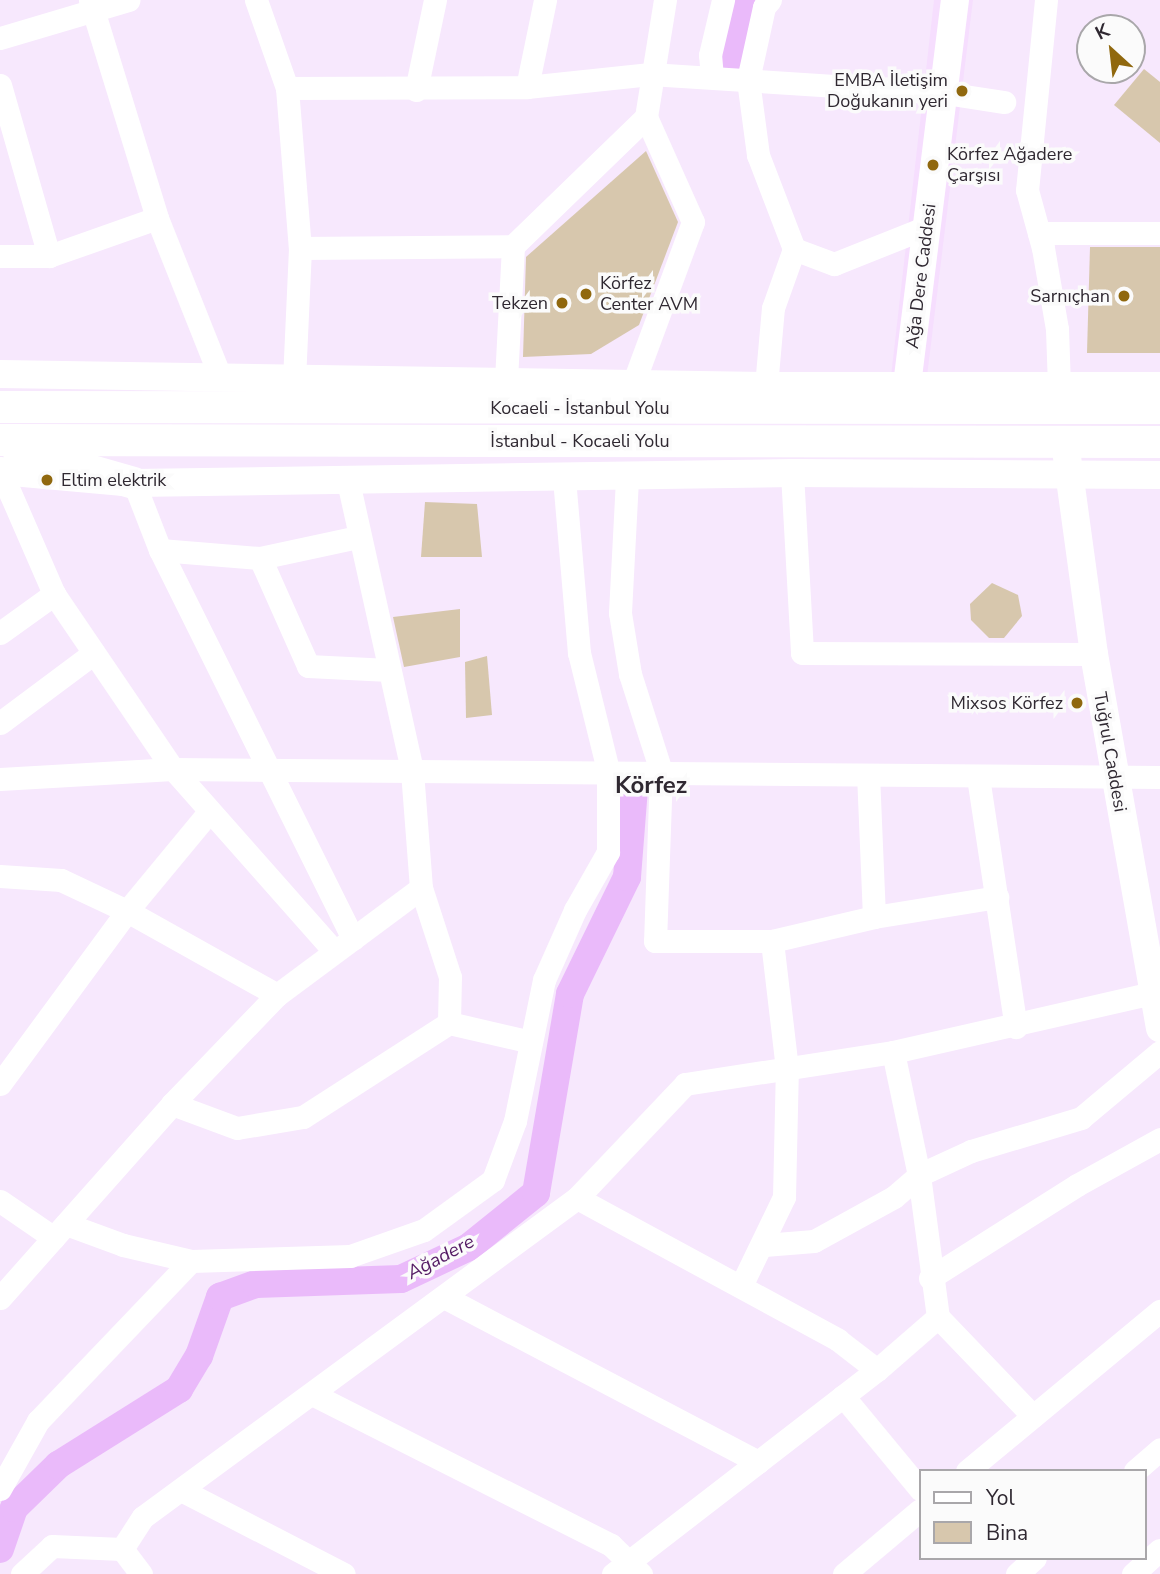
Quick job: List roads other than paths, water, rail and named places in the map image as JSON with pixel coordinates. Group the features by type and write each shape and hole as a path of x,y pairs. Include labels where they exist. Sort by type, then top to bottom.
{"highway":[{"name":"Kocaeli - İstanbul Yolu","path":"0,407 1160,408"},
{"name":"İstanbul - Kocaeli Yolu","path":"0,457 315,439 1160,442"},
{"path":"0,457 134,483"}],"main road":[{"name":"Ağa Dere Caddesi","path":"907,385 955,0"},
{"path":"0,374 766,386 1160,386"},
{"path":"766,386 780,474"},
{"name":"Tuğrul Caddesi","path":"1071,387 1081,475 1094,654 1160,1028"},
{"path":"134,483 564,477 627,479 780,474 1160,475"}],"street":[{"path":"0,38 91,5 128,0"},
{"path":"256,0 287,88 300,248 294,379"},
{"path":"416,90 435,0"},
{"path":"527,87 545,0"},
{"path":"633,384 693,222 646,117 650,74 665,0"},
{"path":"712,77 710,55 723,0"},
{"path":"766,386 773,308 794,249 758,155 748,80 764,7 771,0"},
{"path":"1046,0 1027,190 1040,233 1057,329 1071,387"},
{"path":"91,5 158,218 221,379"},
{"path":"287,88 416,90 527,87 650,74 945,93 1055,107"},
{"path":"0,85 49,256"},
{"path":"506,380 513,246 646,117"},
{"path":"0,256 49,256 158,218"},
{"path":"794,249 834,264 927,227"},
{"path":"1040,233 1160,233"},
{"path":"300,248 513,246"},
{"path":"0,457 54,594 173,769 209,813 343,945"},
{"path":"780,474 802,653 1094,654"},
{"path":"0,1201 60,1231 191,1261 350,1256 424,1230 494,1180 515,1121 544,980 575,909 608,852 608,770 579,653 564,477"},
{"path":"627,479 620,613 629,674 662,771 654,941 772,940 874,917 997,897"},
{"path":"348,481 358,537 412,770 422,888 450,977 449,1023"},
{"path":"134,483 160,550 266,769 343,945"},
{"path":"160,550 260,558 358,537"},
{"path":"260,558 308,666 389,670"},
{"path":"0,633 54,594"},
{"path":"0,723 94,653"},
{"path":"0,779 173,769 608,770 869,776 1160,777"},
{"path":"869,776 874,917"},
{"path":"978,777 1016,1027"},
{"path":"0,1084 127,911 209,813"},
{"path":"0,876 61,880 127,911 277,995"},
{"path":"0,1298 172,1104 277,995 422,888"},
{"path":"741,1286 764,1245 784,1198 787,1069 772,940"},
{"path":"122,1549 144,1517 577,1198 685,1084 893,1052 1016,1027 1152,993"},
{"path":"172,1104 237,1128 303,1117 449,1023 531,1042"},
{"path":"893,1052 919,1175 930,1278 938,1317 1033,1416"},
{"path":"764,1245 814,1241 894,1197 919,1175 971,1151 1081,1118 1160,1052"},
{"path":"930,1278 1077,1185 1160,1139"},
{"path":"577,1198 838,1340 877,1370"},
{"path":"0,1489 38,1421 191,1261"},
{"path":"444,1297 758,1462"},
{"path":"969,1469 1160,1311"},
{"path":"312,1394 611,1545 629,1569 758,1462 877,1370 938,1317"},
{"path":"843,1396 918,1487"},
{"path":"1137,1469 1160,1449"},
{"path":"181,1490 344,1574"},
{"path":"844,1574 918,1512"},
{"path":"22,1574 52,1546 122,1549"},
{"path":"122,1549 141,1574"},
{"path":"1133,1574 1160,1550"},
{"path":"1017,1574 1033,1560"}],"waterway":[{"name":"Ağadere","path":"728,65 745,0"},
{"name":"Ağadere","path":"0,1549 14,1508 58,1465 179,1389 199,1356 220,1297 256,1284 401,1279 469,1247 536,1193 570,994 627,877 634,789"}],"place":[{"name":"EMBA İletişim Doğukanın yeri","path":"962,91"},
{"name":"Körfez Ağadere Çarşısı","path":"933,165"},
{"name":"Körfez Center AVM","path":"586,294"},
{"name":"Sarnıçhan","path":"1124,296"},
{"name":"Tekzen","path":"562,303"},
{"name":"Eltim elektrik","path":"47,480"},
{"name":"Mixsos Körfez","path":"1077,703"}],"district":[{"name":"Körfez","path":"651,786"}]}
